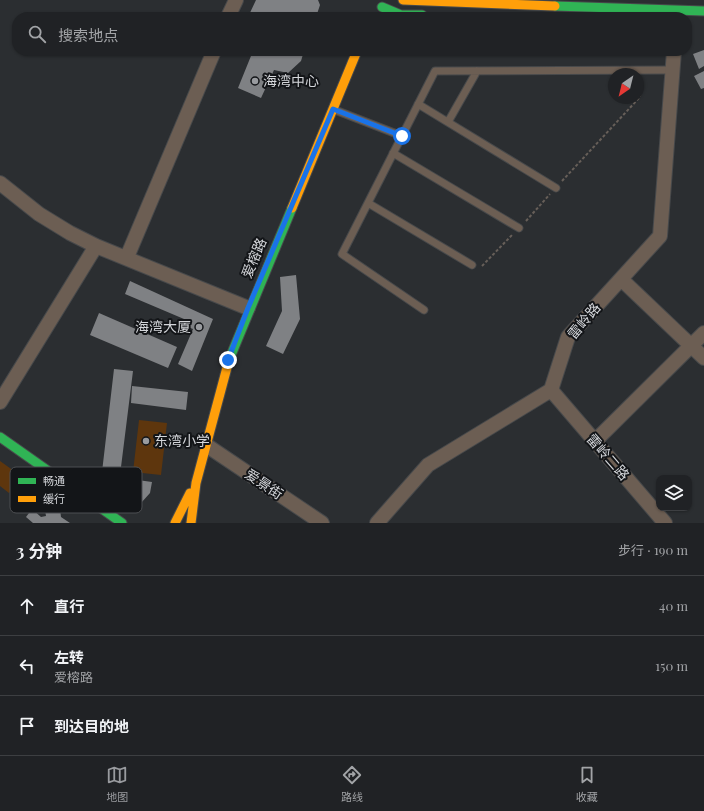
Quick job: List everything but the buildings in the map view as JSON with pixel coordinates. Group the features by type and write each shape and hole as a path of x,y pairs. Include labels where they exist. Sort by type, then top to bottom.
{"street":[{"path":"230,12 236,0"},
{"path":"376,6 402,0 539,2 665,12"},
{"path":"376,6 393,12"},
{"path":"691,12 704,11"},
{"path":"126,257 212,56"},
{"name":"爱榕路","path":"191,523 196,482 230,356 248,308 355,56"},
{"name":"雷岭路","path":"551,390 568,337 660,236 673,56"},
{"path":"0,183 39,214 70,233 96,246 248,308"},
{"path":"0,402 96,246"},
{"path":"621,279 704,358"},
{"path":"595,442 704,333"},
{"path":"377,523 428,465 551,390"},
{"name":"雷岭二路","path":"551,390 665,523"},
{"path":"0,437 43,467"},
{"name":"爱景街","path":"206,445 322,523"},
{"name":"爱榕路","path":"175,523 196,482"},
{"path":"108,513 122,523"}],"lane":[{"path":"644,71 672,70"},
{"path":"424,310 342,254 435,71 608,71"},
{"path":"448,122 477,71"},
{"path":"418,104 556,188"},
{"path":"333,109 402,136"},
{"path":"393,153 519,228"},
{"path":"368,203 472,265"}],"path":[{"path":"472,265 484,266 634,104"}],"shaded area":[{"path":"139,420 167,423 161,475 142,473 142,467 134,467"},
{"path":"0,461 10,468 10,492 9,493 0,486"}],"traffic: fast":[{"path":"555,6 704,11"},
{"path":"382,7 394,12"},
{"path":"229,360 292,208"},
{"path":"0,437 43,467"},
{"path":"108,513 122,523"}],"traffic: slow":[{"path":"403,0 555,6"},
{"path":"292,208 355,56"},
{"path":"191,523 196,483 229,360"},
{"path":"175,523 190,493"}],"place":[{"name":"海湾中心","path":"255,81"},
{"name":"海湾大厦","path":"199,327"},
{"name":"东湾小学","path":"146,441"}],"route":[{"path":"228,360 248,308 333,109 402,136"}]}
